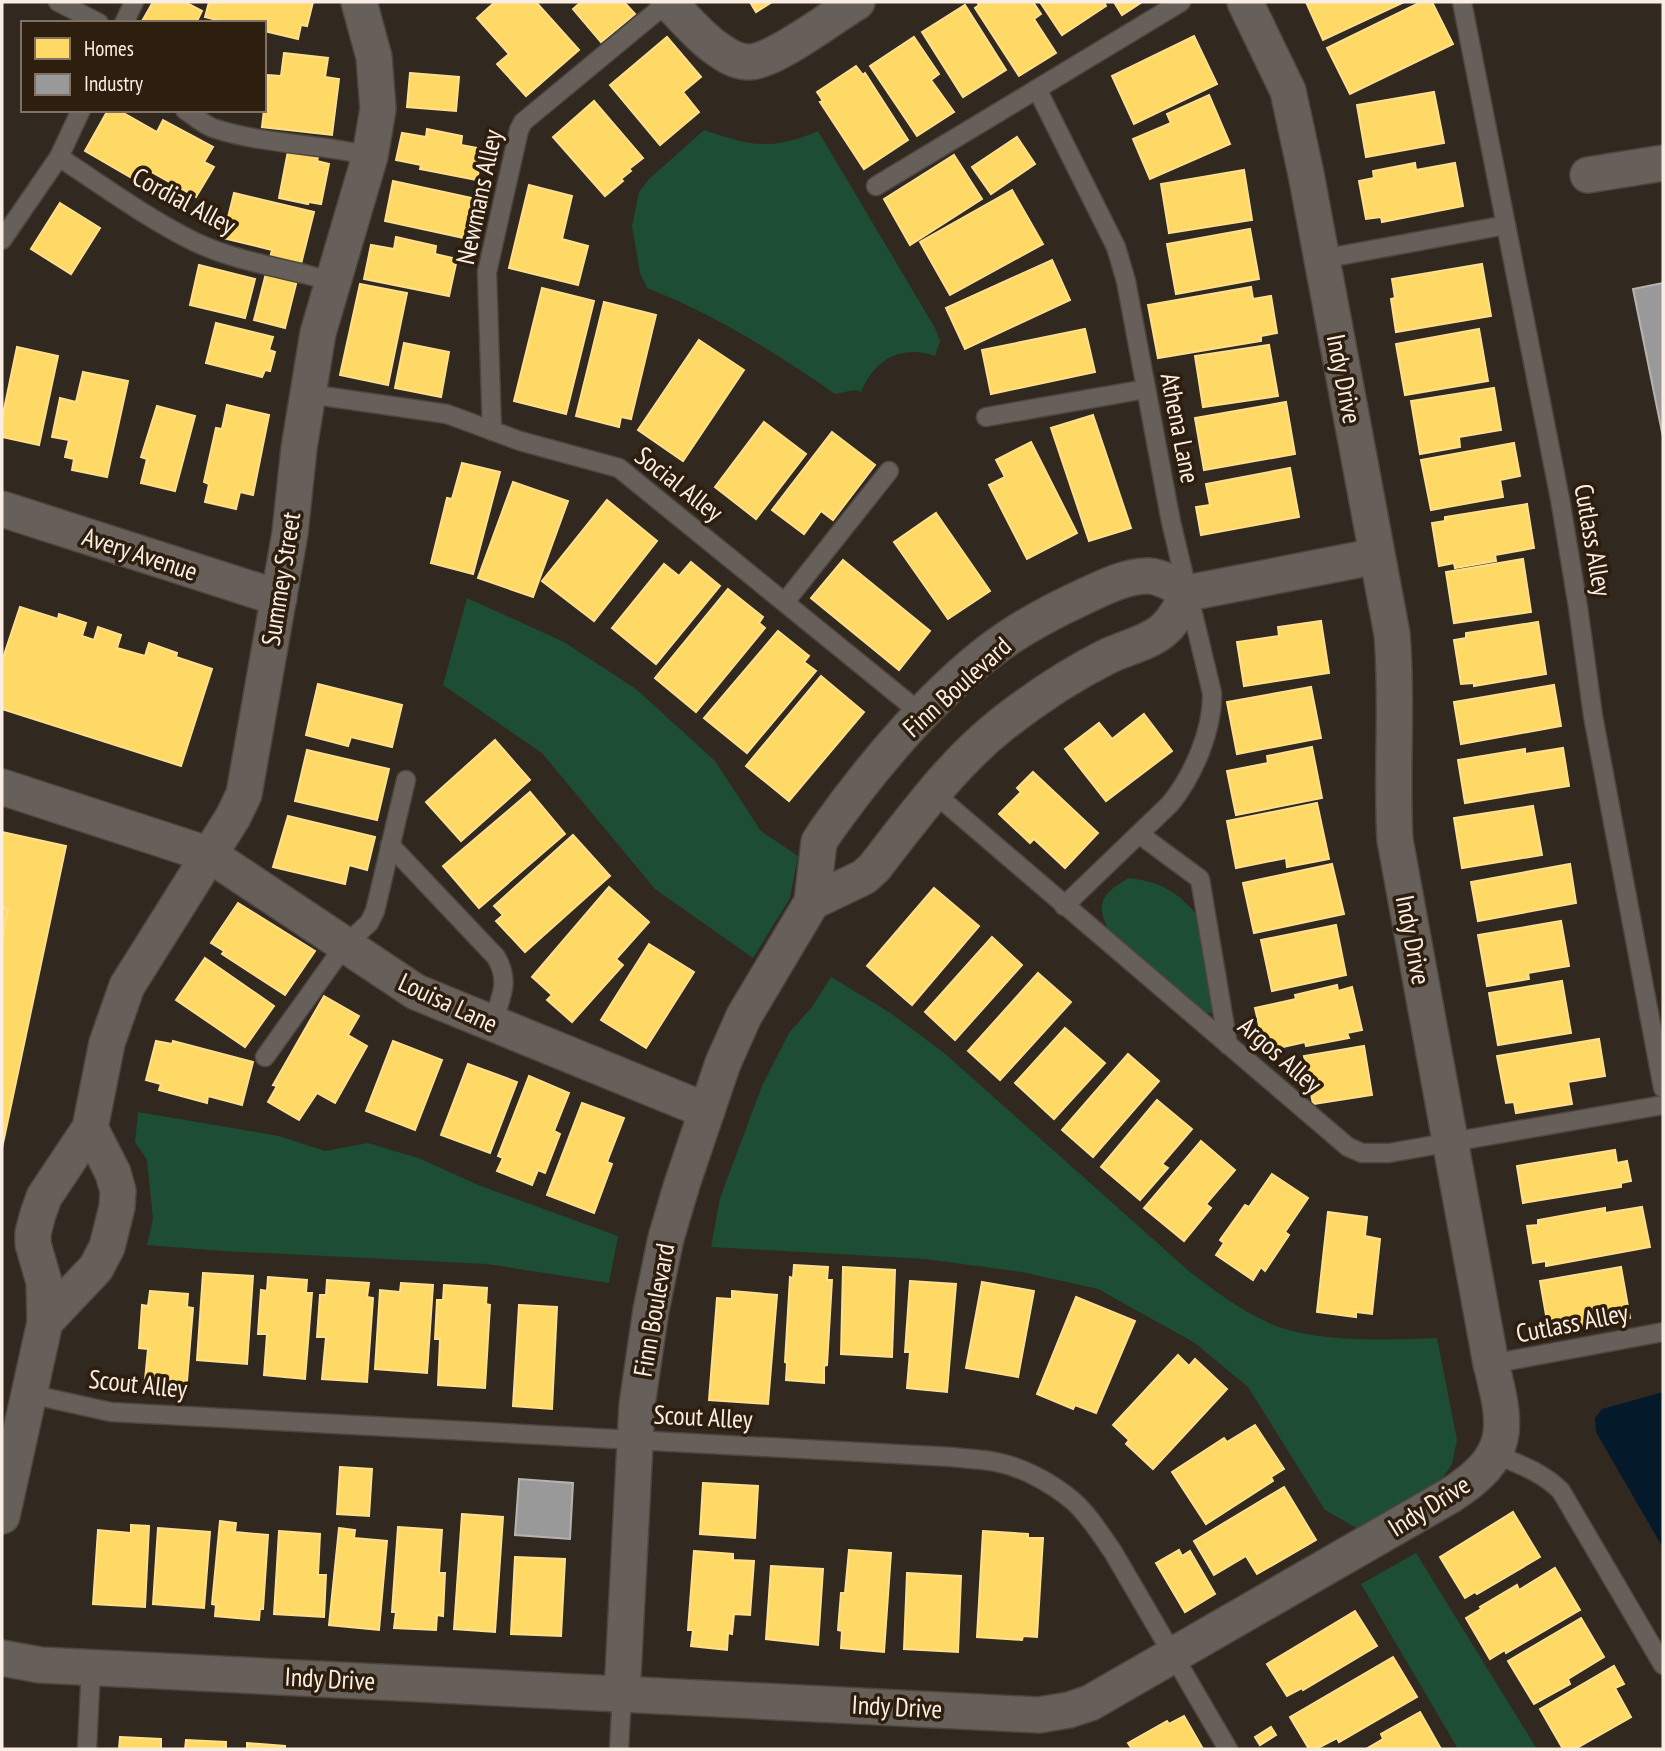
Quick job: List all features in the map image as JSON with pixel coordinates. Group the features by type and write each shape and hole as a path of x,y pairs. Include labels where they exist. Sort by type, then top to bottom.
{"street":[{"name":"Summey Street","path":"2,1516 46,1322 44,1282 33,1233 44,1197 90,1128 107,1042 127,986 210,855 244,794 290,533 299,448 318,333 370,156 378,108 374,57 359,2"},
{"path":"668,2 718,50 748,62 764,59 780,51 857,2"},
{"name":"Indy Drive","path":"2,1658 40,1665 1039,1715 1090,1703 1476,1479 1494,1454 1503,1429 1501,1404 1491,1364 1395,840 1392,791 1396,686 1392,634 1288,91 1245,2"},
{"path":"1588,175 1663,163"},
{"name":"Avery Avenue","path":"2,509 279,598"},
{"path":"812,902 864,877 973,750 1030,702 1107,657 1159,634 1172,623 1188,593 1377,556"},
{"name":"Finn Boulevard","path":"622,1694 642,1366 666,1238 723,1063 744,1016 812,902 820,842 877,765 971,667 1007,638 1051,612 1136,577 1151,576 1188,593"},
{"name":"Louisa Lane","path":"2,787 210,855 416,992 707,1111"},
{"name":"Summey Street","path":"46,1322 96,1268 107,1247 117,1207 118,1191 113,1173 90,1128"}],"lane":[{"path":"58,2 95,21"},
{"path":"125,21 134,2"},
{"name":"Newmans Alley","path":"492,431 487,272 519,130 523,122 668,2"},
{"path":"876,186 1181,2"},
{"name":"Cutlass Alley","path":"1462,2 1560,499 1593,716 1663,1088"},
{"name":"Athena Lane","path":"1037,89 1116,247 1126,281 1171,522 1212,693 1212,708 1197,759 1184,787 1170,804 1064,906"},
{"path":"2,240 59,157 80,112"},
{"path":"188,112 211,127 255,139 340,149 370,156"},
{"name":"Cordial Alley","path":"59,157 126,202 196,242 232,256 334,282"},
{"path":"1322,259 1506,225"},
{"path":"986,416 1146,389"},
{"name":"Social Alley","path":"309,394 447,414 520,441 619,468 923,715"},
{"path":"785,602 889,471"},
{"path":"265,1057 345,945 369,923 375,911 405,780"},
{"name":"Argos Alley","path":"934,793 1331,1135 1362,1153 1376,1154 1663,1105"},
{"path":"1139,834 1200,878 1228,1045"},
{"path":"390,845 502,966 504,984 492,1024"},
{"name":"Cutlass Alley","path":"1491,1364 1663,1332"},
{"name":"Scout Alley","path":"29,1394 111,1412 952,1457 996,1462 1024,1471 1073,1501 1093,1523 1227,1749"},
{"path":"1494,1454 1535,1471 1549,1479 1561,1491 1663,1665"},
{"path":"87,1749 90,1667"},
{"name":"Finn Boulevard","path":"620,1749 622,1694"}],"green space":[{"path":"704,130 735,140 761,144 787,142 818,131 935,328 940,341 935,356 911,352 900,354 881,363 861,392 855,390 835,394 744,335 647,288 640,273 632,226 639,192 649,179"},
{"path":"467,598 564,642 636,689 715,761 761,831 798,856 790,898 753,958 655,889 542,753 443,685"},
{"path":"1129,878 1166,888 1182,899 1196,914 1215,1005 1211,1013 1204,1014 1110,933 1102,914 1103,900 1112,889"},
{"path":"831,977 889,1012 943,1052 1190,1272 1247,1311 1267,1322 1305,1334 1350,1339 1437,1338 1457,1440 1452,1464 1438,1485 1360,1530 1325,1510 1248,1387 1195,1343 1098,1289 1022,1272 925,1259 711,1247 720,1198 762,1086 789,1033 812,1007"},
{"path":"138,1112 279,1136 325,1151 368,1143 421,1159 478,1185 618,1236 609,1283 487,1264 147,1245 153,1219 147,1160 135,1142"},
{"path":"1416,1553 1537,1749 1458,1749 1361,1584"}],"water":[{"path":"1663,1392 1663,1548 1596,1432 1595,1418 1602,1409"}],"building: Homes":[{"path":"153,2 185,2 202,11 197,21 142,21"},
{"path":"209,2 313,2 307,26 301,25 298,39 266,31 266,21 221,21 205,17"},
{"path":"495,2 536,2 579,50 526,96 497,64 509,54 477,18"},
{"path":"581,2 624,2 635,14 601,42 573,9"},
{"path":"750,2 772,2 756,12"},
{"path":"977,2 1033,2 1041,14 1034,19 1056,53 1019,76 975,8 979,5"},
{"path":"1040,2 1104,2 1106,6 1062,35"},
{"path":"1114,2 1142,2 1122,15"},
{"path":"1306,2 1404,2 1323,40"},
{"path":"1421,2 1432,2 1453,44 1350,94 1327,48"},
{"path":"965,5 1006,70 963,97 922,32"},
{"path":"1194,36 1217,84 1134,124 1112,76"},
{"path":"667,37 701,77 683,92 699,112 660,145 610,85"},
{"path":"914,37 939,74 931,80 954,112 917,136 870,66"},
{"path":"284,53 328,58 325,77 339,79 332,135 262,127 264,112 266,112 268,75 281,76"},
{"path":"856,66 863,75 865,73 908,140 864,169 820,102 823,101 817,92"},
{"path":"410,73 459,77 456,111 407,107"},
{"path":"1434,92 1444,143 1366,157 1357,105"},
{"path":"1209,95 1230,144 1150,179 1133,139 1171,123 1167,114"},
{"path":"594,101 643,158 629,169 631,171 621,179 623,181 605,196 553,137"},
{"path":"107,112 122,112 157,132 163,120 213,147 204,162 214,167 196,197 139,165 132,178 85,151"},
{"path":"427,129 462,136 461,145 483,149 477,180 420,169 421,165 396,160 402,133 426,137"},
{"path":"1017,137 1035,164 991,194 972,167"},
{"path":"288,151 318,157 317,161 329,164 321,204 279,198"},
{"path":"954,155 982,199 910,245 884,199"},
{"path":"1415,163 1416,170 1455,163 1463,206 1382,222 1381,217 1366,219 1359,181 1374,178 1373,171"},
{"path":"1244,170 1252,220 1169,233 1161,184"},
{"path":"393,181 481,200 473,240 385,221"},
{"path":"529,185 572,196 562,239 588,246 578,285 509,268"},
{"path":"1012,190 1043,244 950,295 920,242"},
{"path":"234,193 314,212 285,328 254,320 272,250 223,238"},
{"path":"60,203 100,228 71,274 31,249"},
{"path":"1250,229 1259,279 1176,294 1167,244"},
{"path":"396,237 436,246 435,254 457,259 449,296 364,279 371,245 394,249"},
{"path":"1052,260 1070,300 965,349 946,308"},
{"path":"1482,264 1491,316 1396,332 1391,299 1395,298 1392,279"},
{"path":"199,265 255,279 245,318 190,305"},
{"path":"360,284 407,293 388,385 340,375"},
{"path":"1251,287 1253,299 1271,296 1277,333 1261,336 1261,341 1158,358 1148,305"},
{"path":"542,288 594,301 566,414 514,401"},
{"path":"604,302 656,315 631,419 621,417 619,427 576,416"},
{"path":"216,323 273,337 269,350 275,352 270,371 265,370 262,377 206,363"},
{"path":"1085,329 1095,372 991,394 982,350"},
{"path":"1479,329 1488,381 1405,395 1396,344"},
{"path":"699,340 744,370 683,461 638,430"},
{"path":"404,343 449,352 441,397 395,388"},
{"path":"1269,345 1278,396 1203,407 1195,356"},
{"path":"17,347 58,356 39,445 2,437 2,419"},
{"path":"83,372 128,381 107,477 72,470 74,459 65,457 69,440 52,437 60,398 76,402"},
{"path":"1494,388 1501,430 1459,437 1460,447 1420,454 1411,401"},
{"path":"1286,402 1295,454 1204,470 1195,418"},
{"path":"227,405 269,415 253,495 240,492 236,509 205,502 209,484 204,482 216,428 222,429"},
{"path":"157,406 195,416 175,491 141,483 147,459 141,457"},
{"path":"1093,415 1131,528 1089,541 1051,428"},
{"path":"764,422 806,454 756,519 715,487"},
{"path":"832,432 875,465 833,520 821,511 804,534 772,510"},
{"path":"1031,442 1077,533 1027,559 989,485 1005,477 996,460"},
{"path":"1514,443 1520,476 1500,480 1503,497 1431,510 1421,460"},
{"path":"462,463 500,472 473,574 431,563 447,498 452,499"},
{"path":"1290,468 1299,517 1201,535 1196,507 1210,505 1206,484"},
{"path":"513,482 568,501 533,597 478,578"},
{"path":"607,500 657,541 594,621 542,581"},
{"path":"1527,504 1534,548 1495,555 1496,561 1455,568 1454,563 1439,566 1432,523 1445,521 1445,517"},
{"path":"936,513 990,591 948,619 894,542"},
{"path":"1523,559 1531,612 1454,623 1446,572"},
{"path":"843,560 930,631 899,670 811,598"},
{"path":"691,562 720,586 656,664 612,628 664,564 679,576"},
{"path":"728,589 763,617 759,623 765,628 696,712 655,678"},
{"path":"20,607 58,619 59,614 86,623 82,636 94,640 98,627 121,635 117,648 145,656 149,643 177,653 176,657 212,669 181,766 2,709 2,661"},
{"path":"1321,621 1329,673 1244,686 1237,642 1279,636 1278,627"},
{"path":"1538,622 1546,674 1474,686 1474,683 1461,684 1454,640 1466,638 1466,633"},
{"path":"778,631 809,656 804,662 816,671 747,753 704,718"},
{"path":"821,676 864,712 789,801 746,766"},
{"path":"318,684 402,705 392,747 351,737 348,746 306,735"},
{"path":"1554,685 1561,726 1461,744 1454,702"},
{"path":"1311,687 1321,738 1237,754 1227,702"},
{"path":"1144,714 1172,751 1106,801 1065,749 1099,723 1112,739"},
{"path":"495,740 530,780 461,841 426,802"},
{"path":"1312,747 1322,798 1236,815 1227,771 1268,763 1267,756"},
{"path":"1563,748 1569,786 1465,803 1458,760 1525,749 1525,754"},
{"path":"307,750 389,769 377,820 295,801"},
{"path":"1033,772 1098,833 1065,868 1034,839 1030,843 999,814 1021,792 1017,788"},
{"path":"530,792 565,834 479,908 443,866"},
{"path":"1317,803 1329,859 1287,867 1286,858 1236,868 1227,821"},
{"path":"1533,806 1542,855 1462,868 1454,818"},
{"path":"288,816 375,837 367,870 349,865 345,884 273,867"},
{"path":"2,832 66,846 2,1148 2,938 8,909 2,908"},
{"path":"573,835 610,876 525,952 496,921 503,915 494,906"},
{"path":"1332,864 1344,914 1254,933 1243,883"},
{"path":"1570,864 1576,903 1478,921 1471,882"},
{"path":"609,887 649,922 616,959 623,965 572,1022 547,1000 552,995 532,977"},
{"path":"934,888 979,926 912,1005 867,966"},
{"path":"238,903 315,951 285,995 222,954 224,951 211,943"},
{"path":"2,908 8,909 2,938"},
{"path":"1561,921 1569,966 1528,973 1529,979 1487,986 1478,935"},
{"path":"1336,925 1346,975 1272,991 1261,940"},
{"path":"992,937 1022,965 955,1040 925,1012"},
{"path":"649,944 694,972 646,1048 601,1020"},
{"path":"205,958 274,1006 245,1047 176,1000"},
{"path":"1038,973 1071,1002 1000,1080 968,1051"},
{"path":"1562,981 1571,1033 1498,1045 1489,993"},
{"path":"1337,985 1338,991 1352,987 1362,1030 1347,1033 1349,1038 1306,1046 1305,1042 1265,1051 1255,1008 1296,999 1295,995"},
{"path":"324,996 359,1016 348,1035 367,1046 335,1103 317,1093 299,1120 268,1102 277,1086 273,1085"},
{"path":"1065,1028 1105,1063 1054,1119 1015,1083"},
{"path":"1599,1039 1605,1076 1568,1082 1572,1104 1516,1113 1514,1102 1506,1103 1497,1056"},
{"path":"156,1041 172,1044 173,1041 253,1062 242,1105 208,1096 207,1103 159,1090 161,1084 146,1080"},
{"path":"393,1041 442,1060 415,1130 366,1111"},
{"path":"1364,1046 1372,1095 1313,1104 1304,1056"},
{"path":"1128,1054 1159,1081 1093,1157 1062,1130"},
{"path":"468,1064 517,1082 490,1153 441,1135"},
{"path":"529,1076 569,1093 554,1131 560,1134 545,1173 538,1170 532,1185 497,1171 503,1158 498,1156"},
{"path":"1157,1100 1192,1129 1162,1164 1168,1168 1140,1200 1101,1167"},
{"path":"582,1103 624,1118 607,1162 612,1164 594,1213 547,1195"},
{"path":"1201,1141 1235,1170 1206,1204 1211,1208 1184,1241 1144,1208"},
{"path":"1615,1150 1617,1163 1627,1161 1631,1181 1621,1183 1621,1187 1523,1203 1517,1166"},
{"path":"1272,1174 1308,1198 1285,1232 1289,1235 1265,1271 1261,1267 1253,1280 1216,1255 1224,1243 1220,1240 1245,1205 1249,1207"},
{"path":"1642,1207 1650,1247 1546,1266 1546,1261 1533,1263 1527,1226 1538,1225 1538,1220 1605,1208 1605,1213"},
{"path":"1328,1212 1367,1217 1365,1236 1380,1239 1372,1314 1356,1312 1356,1317 1317,1312"},
{"path":"794,1265 828,1267 827,1280 832,1280 824,1383 786,1380 790,1277 793,1278"},
{"path":"843,1267 895,1270 892,1357 841,1354"},
{"path":"1621,1267 1630,1318 1549,1332 1540,1281"},
{"path":"203,1273 253,1276 247,1364 197,1360"},
{"path":"268,1277 307,1280 306,1293 312,1293 305,1379 264,1375 267,1334 258,1334 261,1290 267,1291"},
{"path":"327,1280 369,1283 367,1297 373,1298 367,1382 322,1379 326,1337 317,1337 320,1295 326,1295"},
{"path":"910,1281 956,1284 947,1392 907,1388 910,1352 905,1352"},
{"path":"982,1282 1034,1291 1018,1377 966,1368"},
{"path":"401,1283 433,1285 427,1373 375,1369 380,1290 400,1292"},
{"path":"444,1285 487,1288 486,1304 490,1305 485,1388 438,1385 440,1339 435,1339 437,1300 443,1300"},
{"path":"150,1291 188,1294 187,1307 193,1308 186,1393 144,1390 148,1349 139,1348 142,1305 148,1306"},
{"path":"732,1291 777,1295 768,1404 709,1400 717,1298 732,1299"},
{"path":"1076,1297 1135,1321 1096,1413 1075,1405 1073,1409 1037,1394"},
{"path":"519,1305 557,1307 552,1409 513,1406"},
{"path":"1178,1355 1189,1366 1195,1359 1227,1389 1153,1469 1126,1444 1129,1440 1113,1425"},
{"path":"1255,1425 1284,1469 1271,1477 1273,1481 1206,1524 1172,1472 1224,1438 1227,1442"},
{"path":"340,1467 372,1469 369,1516 337,1514"},
{"path":"703,1483 758,1486 755,1538 700,1534"},
{"path":"1284,1487 1316,1540 1257,1574 1246,1556 1214,1575 1194,1541"},
{"path":"1513,1512 1540,1557 1477,1594 1475,1592 1465,1598 1440,1557"},
{"path":"462,1514 503,1517 495,1632 454,1629"},
{"path":"220,1521 236,1523 235,1532 268,1535 263,1609 260,1609 259,1620 215,1616 216,1605 212,1604"},
{"path":"131,1525 149,1526 145,1607 93,1604 98,1530 131,1533"},
{"path":"398,1527 442,1530 439,1573 445,1573 443,1616 437,1615 436,1630 394,1628 396,1612 392,1612"},
{"path":"158,1528 210,1532 204,1608 153,1604"},
{"path":"339,1528 355,1530 354,1538 387,1541 379,1630 329,1625"},
{"path":"279,1531 320,1534 318,1575 326,1575 324,1617 274,1614"},
{"path":"983,1531 1028,1534 1028,1538 1043,1538 1037,1637 1023,1636 1022,1640 977,1637"},
{"path":"849,1550 891,1553 884,1652 841,1648 842,1631 838,1630 841,1593 845,1593"},
{"path":"1179,1550 1182,1556 1190,1551 1215,1594 1185,1612 1156,1563"},
{"path":"694,1551 733,1554 733,1560 754,1561 750,1615 734,1614 732,1634 728,1633 727,1650 691,1646 693,1630 688,1630"},
{"path":"515,1557 565,1559 561,1636 511,1634"},
{"path":"771,1566 823,1569 818,1645 766,1639"},
{"path":"1555,1568 1580,1610 1506,1653 1505,1650 1490,1659 1466,1618 1517,1585 1519,1590"},
{"path":"907,1573 961,1576 958,1652 904,1649"},
{"path":"1355,1611 1377,1646 1303,1690 1302,1688 1287,1696 1267,1664"},
{"path":"1581,1618 1604,1657 1568,1679 1570,1684 1534,1704 1508,1661"},
{"path":"1393,1657 1417,1697 1339,1742 1337,1738 1316,1749 1309,1749 1290,1717"},
{"path":"1614,1666 1624,1684 1615,1688 1631,1717 1575,1749 1563,1749 1540,1709"},
{"path":"1420,1712 1441,1749 1366,1749 1383,1739 1381,1734"},
{"path":"1184,1716 1203,1749 1132,1749 1128,1743 1167,1721 1169,1724"},
{"path":"1271,1727 1276,1735 1260,1745 1255,1737"},
{"path":"120,1737 161,1739 161,1749 119,1749"},
{"path":"186,1740 226,1742 226,1749 185,1749"},
{"path":"247,1743 285,1746 285,1749 247,1749"}],"building: Industry":[{"path":"1663,283 1663,437 1633,289"},
{"path":"519,1479 573,1483 570,1539 515,1535"}]}
